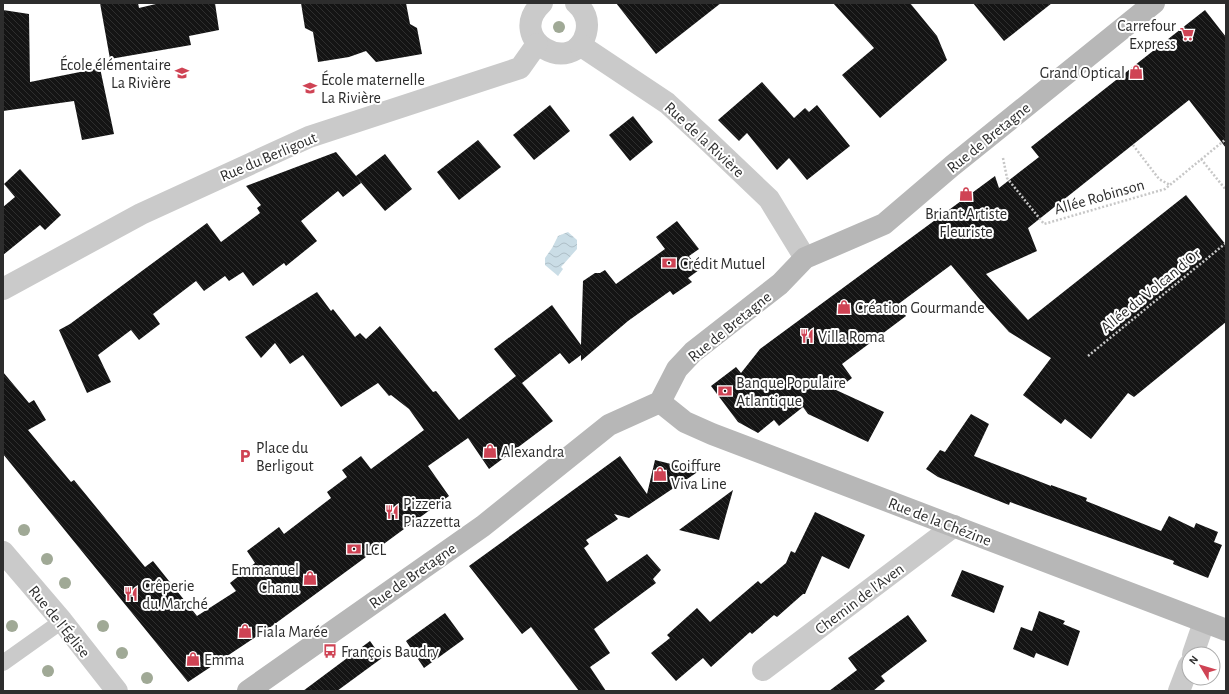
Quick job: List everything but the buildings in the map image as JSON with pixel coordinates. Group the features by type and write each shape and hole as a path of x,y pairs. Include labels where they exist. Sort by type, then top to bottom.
{"main road":[{"name":"Rue de Bretagne","path":"248,691 483,526 609,425 660,402 677,369 693,352 780,284 805,258 884,224 1154,3"},
{"name":"Rue de la Chézine","path":"660,402 685,422 712,434 1226,630"}],"street":[{"path":"532,7 530,28 537,44 551,53 563,54 570,52 580,45 585,37 588,26 585,15 576,3"},
{"name":"Rue du Berligout","path":"3,289 141,214 309,137 520,68 537,44"},
{"name":"Rue de la Rivière","path":"580,45 667,103 769,199 805,258"},
{"name":"Chemin de l'Aven","path":"763,670 954,526"},
{"name":"Rue de l'Église","path":"3,552 62,621 117,691"},
{"path":"1196,646 1204,622"}],"lane":[{"path":"3,663 62,621"}],"path":[{"name":"Allée Robinson","path":"997,130 1007,178 1044,224 1165,189 1226,139"},
{"path":"1133,144 1159,179 1170,185"},
{"path":"1201,159 1226,190"},
{"name":"Allée du Volcan d'Or","path":"1088,356 1226,243"}],"water":[{"path":"568,232 577,240 577,249 561,267 563,269 558,276 545,265 545,258 558,236"}],"place":[{"name":"Carrefour Express","path":"1187,34"},
{"name":"Grand Optical","path":"1136,72"},
{"name":"École élémentaire La Rivière","path":"182,73"},
{"name":"École maternelle La Rivière","path":"310,88"},
{"name":"Briant Artiste Fleuriste","path":"966,194"},
{"name":"Crédit Mutuel","path":"669,263"},
{"name":"Création Gourmande","path":"844,307"},
{"name":"Villa Roma","path":"807,336"},
{"name":"Banque Populaire Atlantique","path":"725,391"},
{"name":"Alexandra","path":"490,451"},
{"name":"Place du Berligout","path":"245,456"},
{"name":"Coiffure Viva Line","path":"660,474"},
{"name":"Pizzeria Piazzetta","path":"392,512"},
{"name":"LCL","path":"354,549"},
{"name":"Emmanuel Chanu","path":"310,578"},
{"name":"Crêperie du Marché","path":"131,594"},
{"name":"Fiala Marée","path":"245,631"},
{"name":"François Baudry","path":"330,651"},
{"name":"Emma","path":"193,659"}]}
